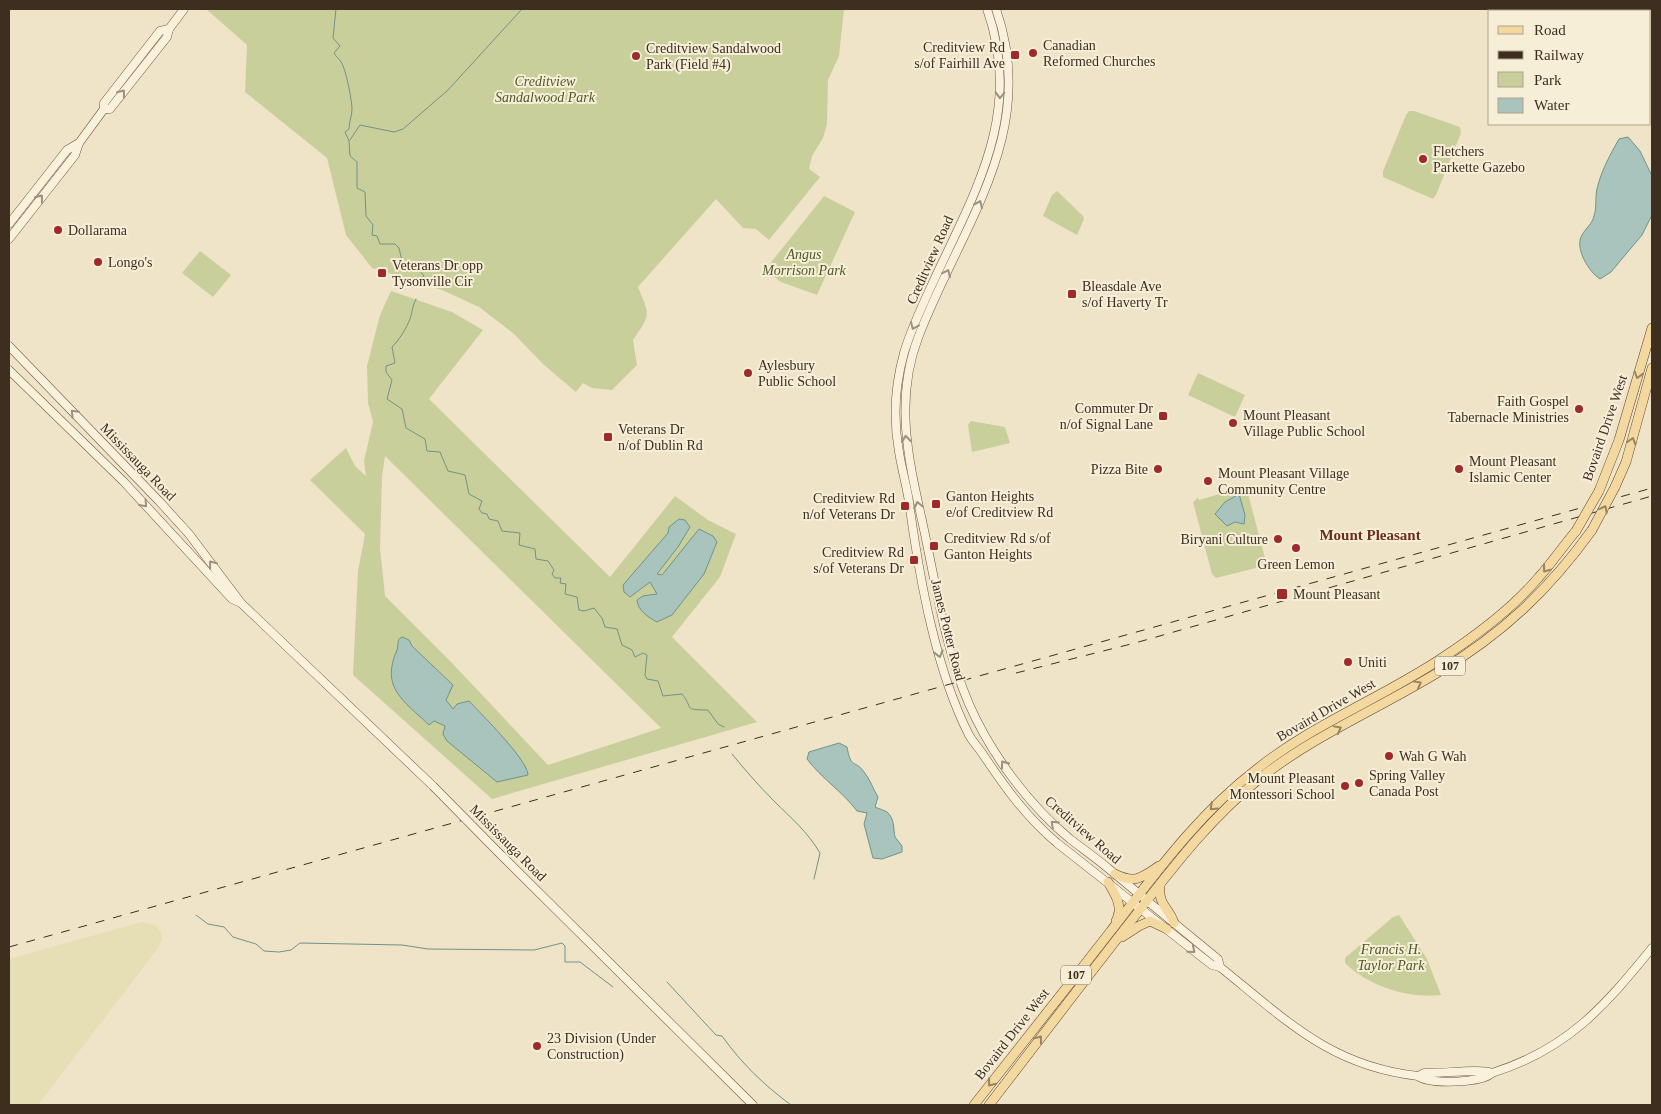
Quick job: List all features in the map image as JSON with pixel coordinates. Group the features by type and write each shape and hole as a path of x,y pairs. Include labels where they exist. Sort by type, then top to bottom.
{"main road":[{"path":"9,238 74,155 79,143 104,109 110,109 167,37 169,29 184,9"},
{"name":"Creditview Road","path":"912,525 896,436 898,385 904,353 912,329 981,176 994,141 1000,100 1000,74 996,42 987,9"},
{"name":"Creditview Road","path":"922,522 906,440 904,412 907,380 921,330 990,178 1002,143 1008,106 1009,72 1005,41 996,9"},
{"path":"9,224 67,150 79,143"},
{"name":"Bovaird Drive West","path":"989,1105 1112,945 1165,862 1202,818 1257,768 1296,742 1440,659 1510,606 1540,576 1576,531 1599,491 1619,440 1652,328"},
{"name":"Mississauga Road","path":"9,346 189,534 241,603 434,786 753,1105"},
{"name":"Bovaird Drive West","path":"974,1105 1109,933 1140,901 1160,885 1214,819 1279,764 1437,674 1484,643 1519,616 1592,530 1626,462 1652,368"},
{"name":"Mississauga Road","path":"9,370 124,482 232,599 241,603"},
{"name":"James Potter Road","path":"922,522 949,646 965,694 982,730"},
{"name":"James Potter Road","path":"912,525 936,644 952,694 971,738 1025,811"},
{"name":"Creditview Road","path":"982,730 1034,804 1070,838 1115,874 1140,901"},
{"name":"Creditview Road","path":"1025,811 1051,838 1108,882 1140,901"},
{"path":"1115,874 1130,880 1135,879 1165,862"},
{"path":"1108,882 1119,903 1120,912 1109,933"},
{"path":"1160,885 1160,901 1172,916 1170,926"},
{"path":"1140,901 1170,926 1218,959 1220,967 1326,1049 1368,1067 1418,1076 1424,1080 1455,1081 1488,1077 1492,1073 1534,1056 1574,1032 1606,1003 1652,948"},
{"path":"1112,945 1130,931 1145,923 1170,926"}],"shaded area":[{"path":"142,922 155,925 161,932 162,939 158,948 38,1105 9,1105 9,959"}],"green space":[{"name":"Creditview Sandalwood Park","path":"206,9 844,9 839,56 828,80 827,124 823,138 812,156 809,169 820,177 769,240 756,229 743,228 716,199 638,287 647,315 633,340 637,365 612,390 592,388 583,383 576,392 543,364 513,333 479,307 442,290 372,268 346,235 327,158 245,92 247,45"},
{"path":"1409,111 1460,127 1461,133 1433,199 1383,177 1383,171"},
{"path":"1057,191 1083,216 1084,219 1077,235 1043,216 1052,195"},
{"name":"Angus Morrison Park","path":"824,196 855,212 817,295 781,282 765,270"},
{"path":"200,251 231,275 213,297 182,273"},
{"path":"391,291 452,312 483,330 429,399 610,577 675,496 708,520 736,534 720,577 672,637 757,722 492,799 353,675 358,571 365,534 310,480 346,448 355,466 366,476 364,461 373,422 368,403 367,366 380,315","holes":["385,456 661,728 548,765 452,663 385,596 380,548 382,477"]},
{"path":"1198,373 1245,395 1235,417 1188,395"},
{"path":"971,421 1005,427 1010,443 972,452 968,425"},
{"path":"1246,486 1266,562 1264,566 1216,578 1212,574 1193,502 1197,497 1199,500"},
{"name":"Francis H. Taylor Park","path":"1399,915 1427,959 1441,995 1416,995 1390,989 1365,978 1345,963 1345,958 1393,917"}],"water":[{"path":"1628,137 1640,151 1652,176 1652,215 1642,235 1611,272 1600,279 1587,265 1581,253 1580,240 1593,219 1597,189 1606,163 1619,139"},
{"path":"1239,494 1245,515 1244,524 1235,522 1227,526 1215,514 1225,502"},
{"path":"679,519 685,520 690,527 678,547 657,574 662,575 699,529 713,536 717,542 704,574 672,615 657,622 641,610 637,600 643,596 657,594 650,582 630,597 624,592 623,585 668,533 669,527"},
{"path":"402,637 409,640 412,646 453,685 446,700 453,709 457,704 469,701 512,748 526,768 528,775 497,782 447,741 443,734 445,726 434,721 429,725 403,701 393,684 391,674 398,641"},
{"path":"839,743 847,747 852,762 861,768 868,778 878,797 875,807 887,812 891,818 895,837 902,846 902,852 882,859 873,858 864,824 867,813 857,811 807,759 809,752"}],"waterway":[{"path":"336,9 333,38 340,46 334,53 343,66 350,92 352,112 349,129 345,132 349,141 350,156 357,162 357,188 365,192 366,216 373,225 372,235 377,236 380,244 395,244 399,248 402,261 411,269 419,270 424,276 422,280"},
{"path":"350,140 360,125 394,132 403,129 448,90 522,9"},
{"path":"416,299 410,319 400,338 392,347 395,363 386,366 386,372 392,380 387,399 402,409 406,428 425,439 427,451 440,452 448,471 465,475 469,494 482,501 479,509 482,513 487,514 489,519 498,521 502,531 520,533 519,545 535,549 536,559 548,561 554,570 552,574 555,578 561,578 560,583 566,584 565,594 577,597 579,610 584,611 594,608 602,618 605,627 617,629 622,645 632,650 635,657 643,653 647,655 645,675 647,679 658,681 663,696 682,694 692,709 708,710 718,724 724,727"},
{"path":"732,754 815,845 820,853 814,879"},
{"path":"196,915 208,924 224,927 233,937 256,944 264,951 279,952 291,950 300,943 402,945 428,949 534,950 562,943 565,946 565,962 580,962 613,987"},
{"path":"667,982 716,1035 722,1036 754,1074 791,1105"}],"railway":[{"path":"9,947 1652,488"},
{"path":"1016,673 1135,643 1652,496"}],"place":[{"name":"Canadian Reformed Churches","path":"1033,53"},
{"name":"Creditview Rd s/of Fairhill Ave","path":"1015,55"},
{"name":"Creditview Sandalwood Park (Field #4)","path":"636,56"},
{"name":"Fletchers Parkette Gazebo","path":"1423,159"},
{"name":"Dollarama","path":"58,230"},
{"name":"Longo's","path":"98,262"},
{"name":"Veterans Dr opp Tysonville Cir","path":"382,273"},
{"name":"Bleasdale Ave s/of Haverty Tr","path":"1072,294"},
{"name":"Aylesbury Public School","path":"748,373"},
{"name":"Faith Gospel Tabernacle Ministries","path":"1579,409"},
{"name":"Commuter Dr n/of Signal Lane","path":"1163,416"},
{"name":"Mount Pleasant Village Public School","path":"1233,423"},
{"name":"Veterans Dr n/of Dublin Rd","path":"608,437"},
{"name":"Pizza Bite","path":"1158,469"},
{"name":"Mount Pleasant Islamic Center","path":"1459,469"},
{"name":"Mount Pleasant Village Community Centre","path":"1208,481"},
{"name":"Ganton Heights e/of Creditview Rd","path":"936,504"},
{"name":"Creditview Rd n/of Veterans Dr","path":"905,506"},
{"name":"Biryani Culture","path":"1278,539"},
{"name":"Creditview Rd s/of Ganton Heights","path":"934,546"},
{"name":"Green Lemon","path":"1296,548"},
{"name":"Creditview Rd s/of Veterans Dr","path":"914,560"},
{"name":"Mount Pleasant","path":"1282,594"},
{"name":"Uniti","path":"1348,662"},
{"name":"Wah G Wah","path":"1389,756"},
{"name":"Spring Valley Canada Post","path":"1359,783"},
{"name":"Mount Pleasant Montessori School","path":"1345,786"},
{"name":"23 Division (Under Construction)","path":"537,1046"}],"district":[{"name":"Mount Pleasant","path":"1370,535"}]}
